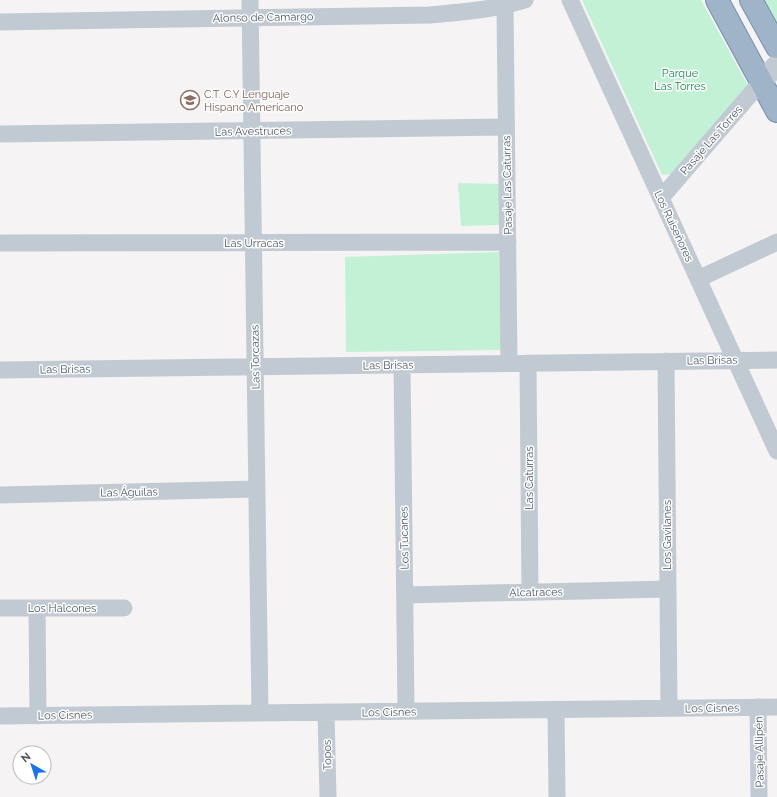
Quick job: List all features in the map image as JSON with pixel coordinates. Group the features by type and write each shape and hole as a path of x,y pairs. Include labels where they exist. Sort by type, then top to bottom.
{"highway":[{"path":"717,0 777,111"},
{"path":"752,0 777,47"}],"street":[{"name":"Las Torcazas","path":"250,0 260,713"},
{"name":"Alonso de Camargo","path":"0,22 429,15 477,11 505,6 525,0"},
{"name":"Los Ruiseñores","path":"570,0 777,451"},
{"name":"Pasaje Las Caturras","path":"505,6 509,363"},
{"path":"762,82 777,65"},
{"name":"Pasaje Las Torres","path":"661,198 762,82"},
{"name":"Las Avestruces","path":"0,134 506,127"},
{"name":"Las Urracas","path":"0,243 508,242"},
{"path":"698,279 777,242"},
{"name":"Las Brisas","path":"0,370 777,360"},
{"name":"Los Gavilanes","path":"666,361 669,708"},
{"name":"Las Caturras","path":"528,363 530,592"},
{"name":"Los Tucanes","path":"402,365 406,711"},
{"name":"Las Águilas","path":"0,495 257,489"},
{"name":"Alcatraces","path":"405,595 668,589"},
{"name":"Los Halcones","path":"0,608 124,608"},
{"path":"37,608 38,716"},
{"name":"Pasaje Allipén","path":"758,707 759,797"},
{"name":"Los Cisnes","path":"0,716 777,707"},
{"path":"556,710 557,797"},
{"name":"Topos","path":"326,712 328,797"}],"green space":[{"name":"Parque Las Torres","path":"582,0 701,0 751,91 673,174 662,175"},
{"path":"759,0 777,0 777,32"},
{"path":"458,183 500,184 499,225 461,226"},
{"path":"499,252 501,350 346,352 345,257"}],"place":[{"name":"C.T. C.Y Lenguaje Hispano Americano","path":"190,100"}]}
